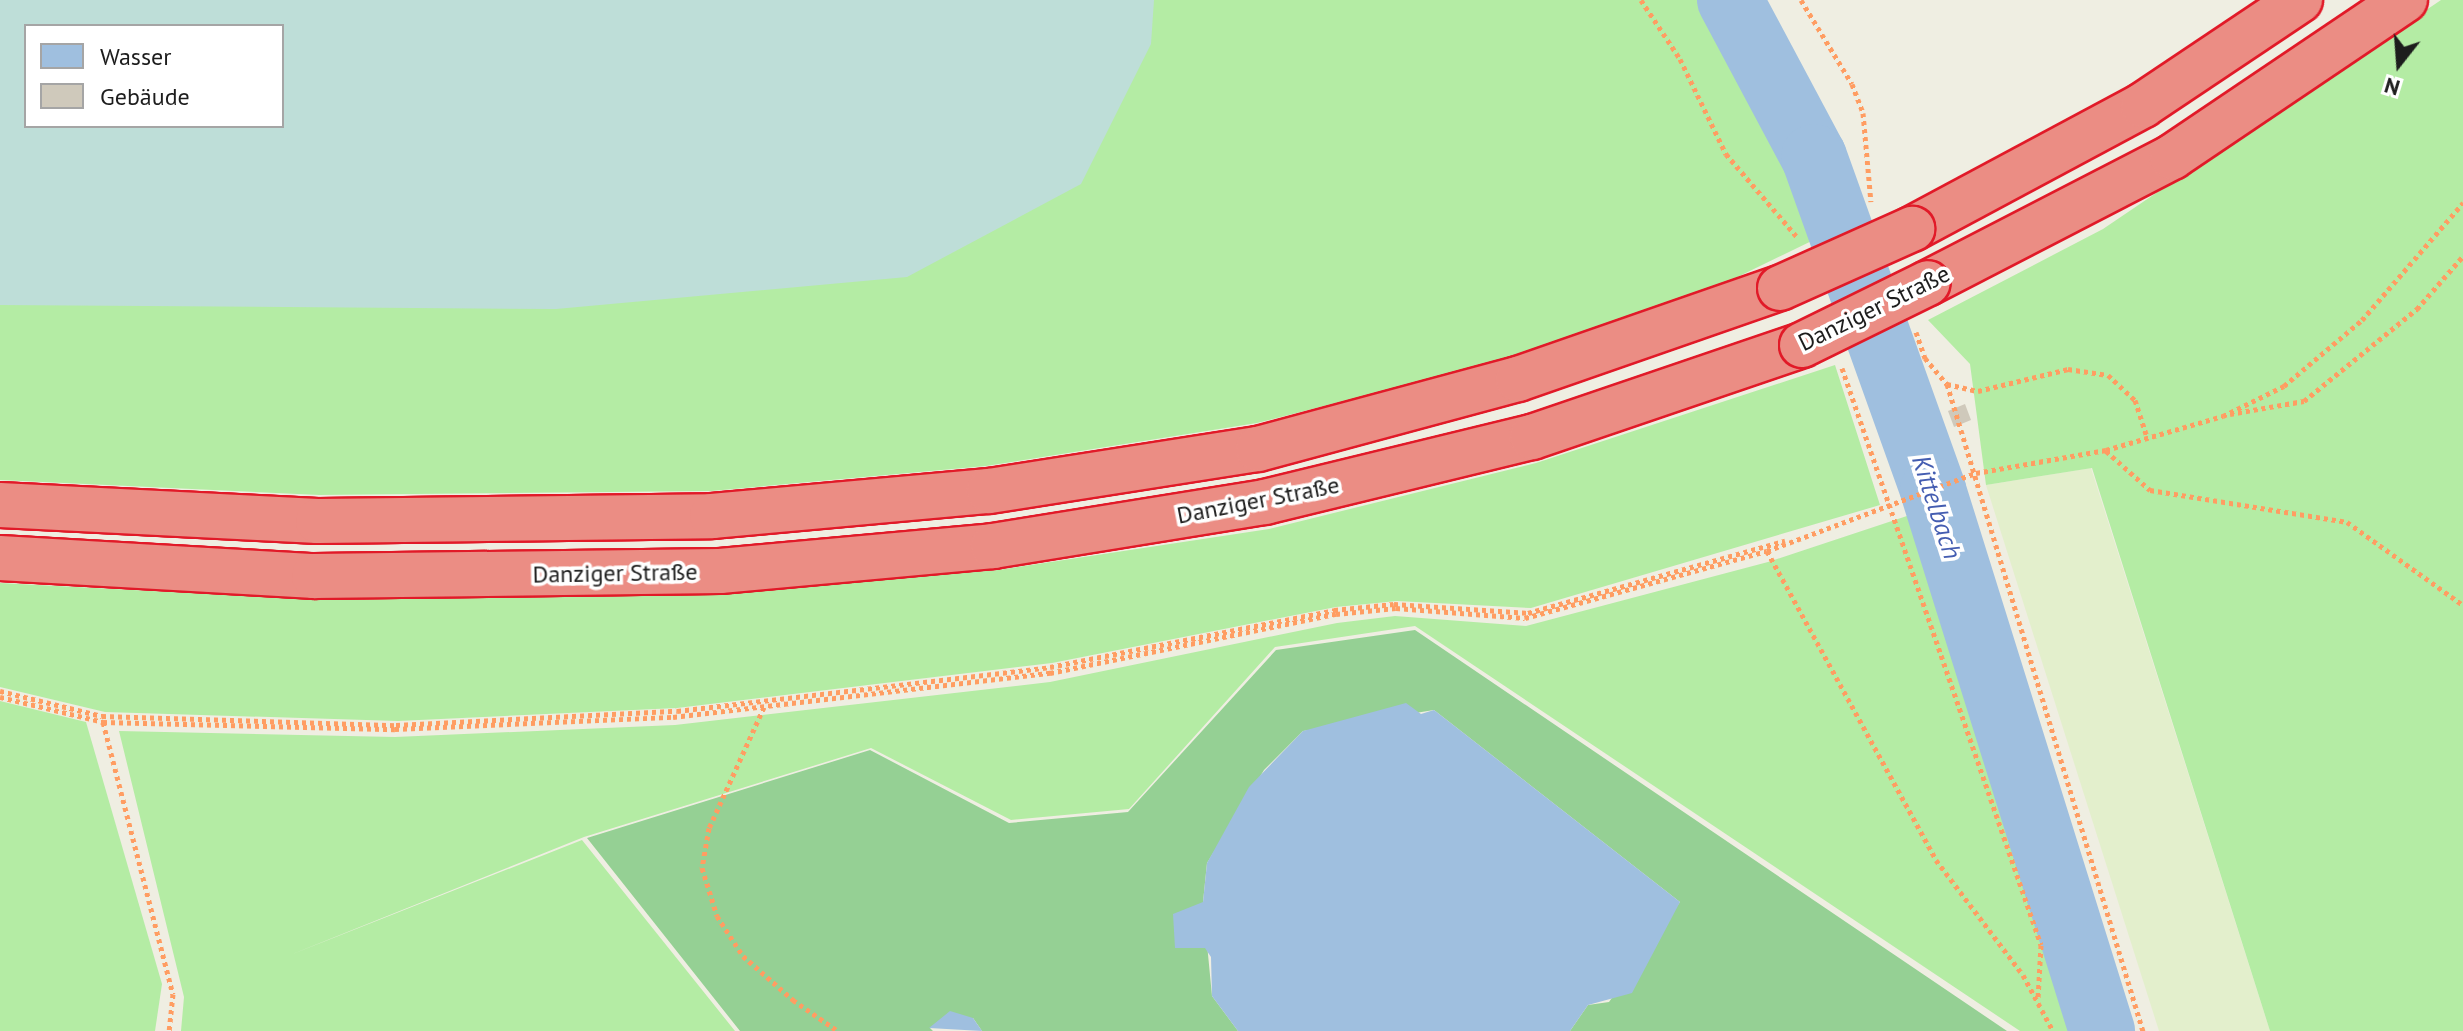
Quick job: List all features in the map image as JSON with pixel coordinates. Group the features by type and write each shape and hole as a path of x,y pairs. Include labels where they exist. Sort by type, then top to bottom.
{"highway":[{"path":"0,505 318,521 712,516 989,491 1258,449 1518,379 1780,288 1912,229 2143,105 2300,0"},
{"name":"Danziger Straße","path":"0,558 314,576 720,571 993,546 1265,502 1532,437 1802,345 2172,157 2405,0"}],"path":[{"path":"1641,0 1680,59 1726,154"},
{"path":"2223,416 2284,386 2362,320 2463,203"},
{"path":"0,694 103,722 395,729 673,717 1050,673 1351,613 1396,608 1525,618 1767,551 1976,473 2106,450 2223,416 2304,401 2417,309 2463,256"},
{"path":"2068,369 2096,369 2119,381 2135,400 2147,436"},
{"path":"1947,384 2143,1031"},
{"path":"2106,450 2150,490 2347,522 2463,605"},
{"path":"1890,507 2041,945 2038,999"},
{"path":"0,694 102,716 381,724 677,711 1050,667 1334,610 1394,604 1528,613 1836,527"},
{"path":"1767,551 1936,860 2038,999 2053,1031"},
{"path":"765,706 709,828 702,868 717,916 743,956 793,1000 838,1031"},
{"path":"103,722 173,994 169,1031"}],"green space":[{"path":"0,0 1717,0 1800,158 1826,234 1717,287 1505,360 1257,423 986,466 711,491 319,495 0,480"},
{"path":"2441,0 2463,0 2463,1031 2270,1031 2092,468 1986,485 1970,364 1928,320 2103,229"},
{"path":"1835,365 1880,505 1531,608 1397,601 1336,607 1052,663 677,708 398,721 105,712 0,687 0,583 320,600 722,593 998,570 1269,529 1536,463"},
{"path":"2091,468 2270,1031 2159,1031 1986,485"},
{"path":"1925,510 2095,1031 2020,1031 1415,626 1275,647 1129,809 1011,820 871,748 584,837 290,955 582,840 735,1031 181,1031 184,997 119,731 395,737 675,725 1050,682 1337,623 1395,616 1526,626 1768,562"},
{"path":"1415,630 2007,1031 1570,1031 1588,1005 1609,1002 1680,902 1434,710 1303,731 1264,770 1207,863 1203,902 1212,996 1238,1031 982,1031 973,1018 930,1028 933,1031 740,1031 587,838 870,750 1009,823 1128,812 1276,650"},
{"path":"0,701 86,722 162,984 155,1031 0,1031"}],"shaded area":[{"path":"0,0 1154,0 1151,44 1081,184 907,277 556,309 0,305"}],"water":[{"path":"1406,703 1421,714 1434,710 1680,902 1632,993 1588,1005 1570,1031 1238,1031 1212,996 1211,957 1205,948 1175,948 1173,914 1203,902 1207,863 1249,787 1303,731"},
{"path":"950,1011 973,1018 982,1031 929,1028"}],"pier":[{"path":"1941,470 1951,497 1922,508 1911,480"}],"building":[{"path":"1965,404 1971,420 1954,427 1948,411"}],"waterway":[{"name":"Kittelbach","path":"1730,0 1814,157 1933,490 2102,1031"}]}
